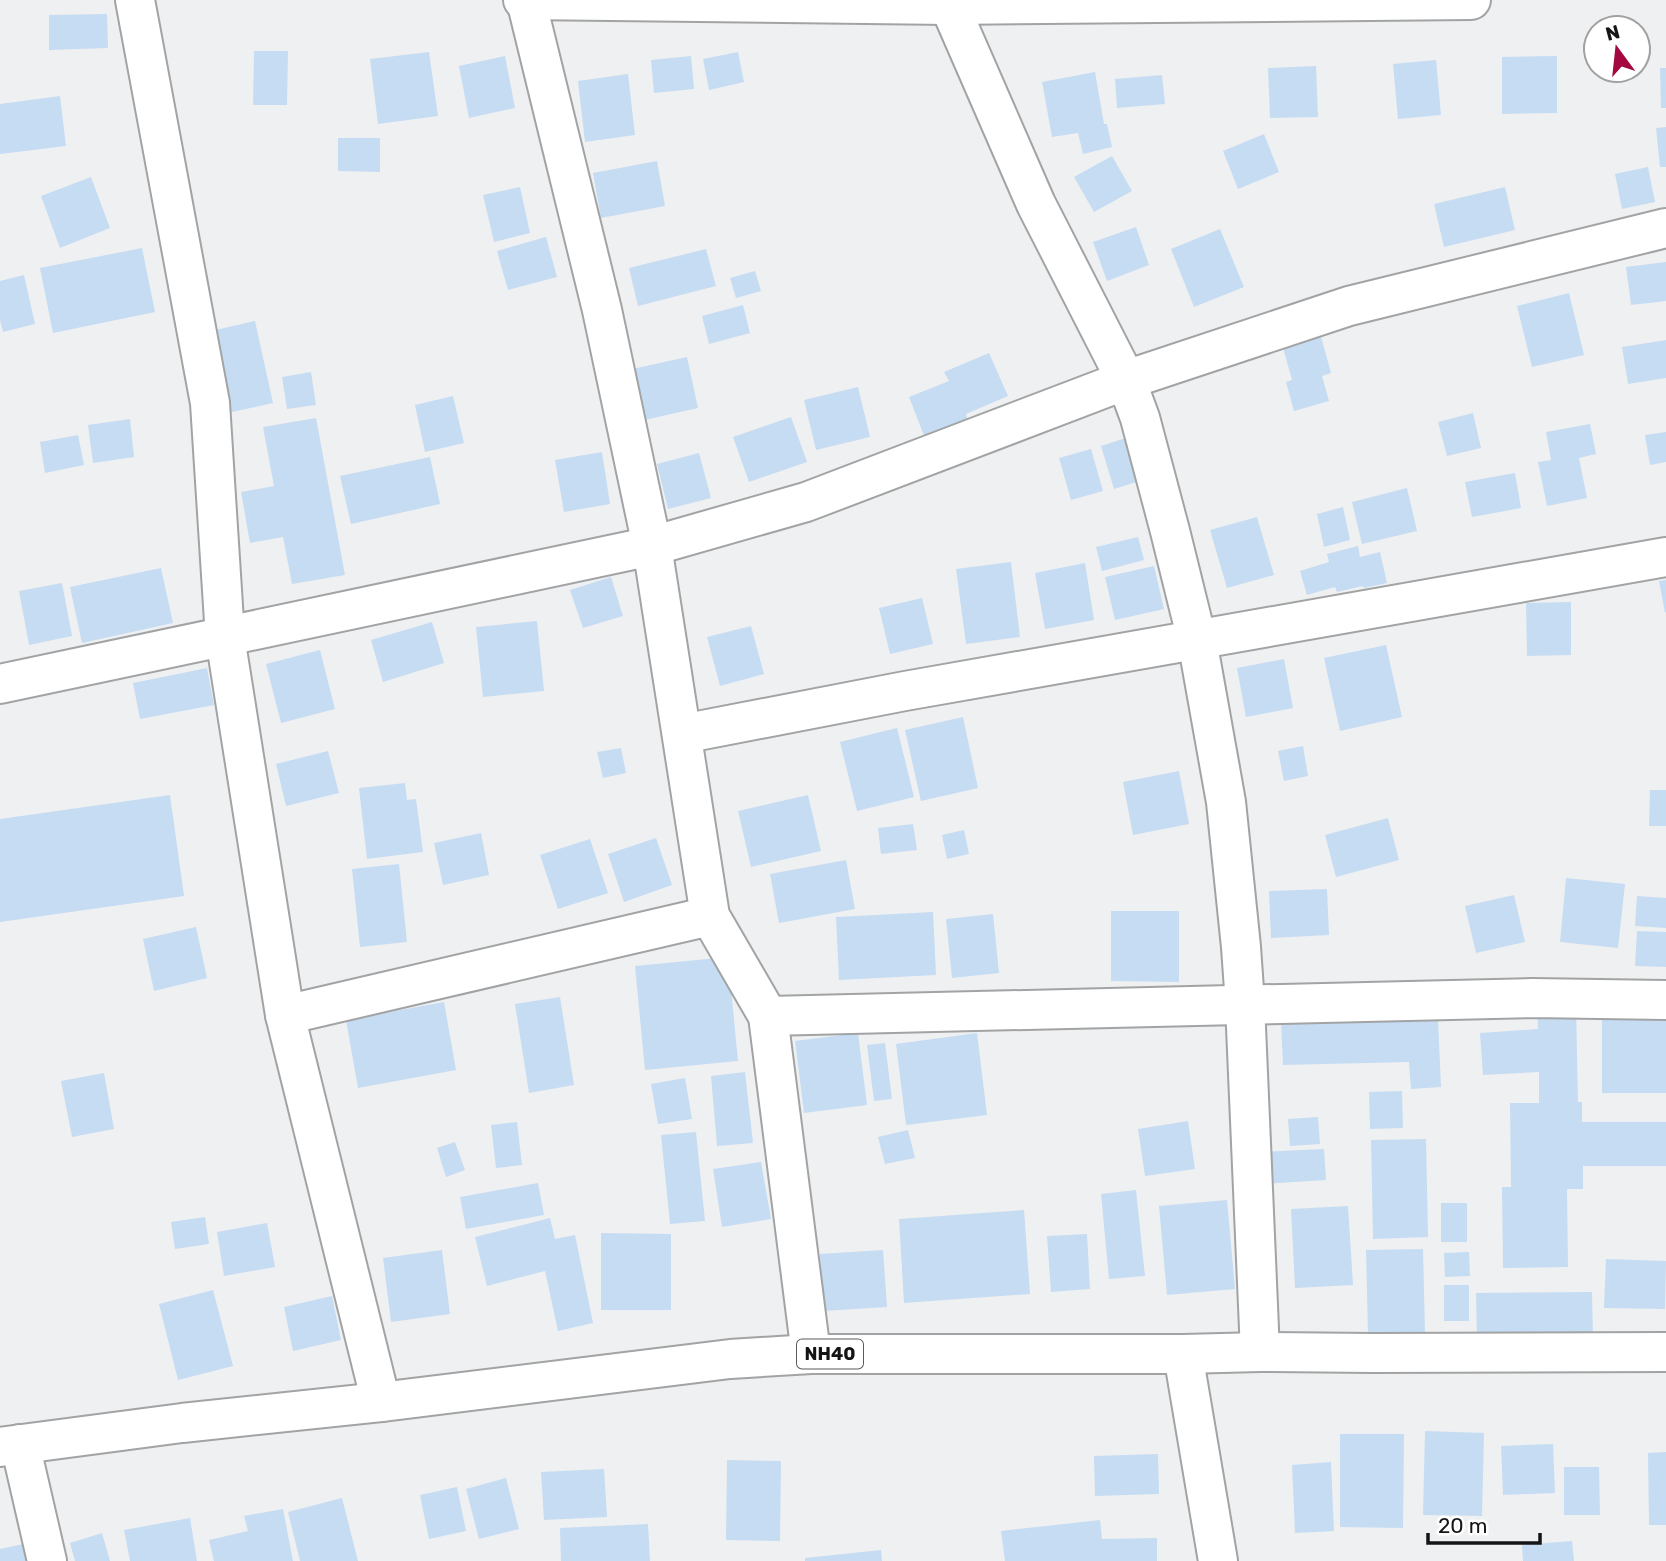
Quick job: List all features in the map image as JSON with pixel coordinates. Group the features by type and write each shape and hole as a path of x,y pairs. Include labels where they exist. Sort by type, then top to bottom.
{"main road":[{"path":"135,0 211,403 225,637 285,1015 381,1402"},
{"path":"811,1353 768,1016 710,916 652,545 602,310 525,0 1471,0"},
{"path":"948,2 1036,204 1125,380 1140,418 1196,640 1226,802 1245,1004 1260,1352"},
{"path":"0,684 652,545 806,502 1125,380 1349,306 1666,228"},
{"path":"682,734 905,691 1666,557"},
{"path":"285,1015 710,916"},
{"path":"768,1016 1532,998 1666,1000"},
{"name":"NH40","path":"10,1445 730,1359 811,1353 1666,1352"},
{"path":"1183,1354 1218,1561"},
{"path":"10,1445 47,1561"}],"building":[{"path":"107,14 108,48 49,50 49,15"},
{"path":"254,51 288,51 287,105 253,105"},
{"path":"429,52 438,116 378,124 370,59"},
{"path":"738,52 744,82 709,90 703,59"},
{"path":"505,56 515,108 469,118 459,66"},
{"path":"691,56 694,89 654,93 651,60"},
{"path":"1557,56 1557,113 1502,114 1502,57"},
{"path":"1436,60 1441,115 1398,119 1393,64"},
{"path":"1316,66 1318,117 1270,118 1268,68"},
{"path":"1660,68 1666,68 1666,108 1661,108"},
{"path":"1095,72 1104,124 1107,124 1112,147 1083,154 1078,133 1052,137 1042,82"},
{"path":"628,74 635,135 585,142 578,81"},
{"path":"1162,75 1165,104 1117,108 1115,79"},
{"path":"60,96 66,146 0,154 0,104"},
{"path":"1666,127 1666,167 1660,167 1656,128"},
{"path":"1264,134 1279,172 1238,189 1223,151"},
{"path":"338,138 380,138 380,172 338,171"},
{"path":"1112,156 1132,191 1094,212 1074,177"},
{"path":"657,161 665,206 601,218 593,173"},
{"path":"1648,167 1655,202 1622,209 1615,174"},
{"path":"91,177 110,228 60,248 41,196"},
{"path":"520,187 530,233 494,242 483,195"},
{"path":"1505,187 1515,230 1444,247 1434,204"},
{"path":"1136,227 1149,265 1107,281 1093,242"},
{"path":"1220,229 1244,287 1194,307 1171,249"},
{"path":"546,237 557,277 508,290 497,251"},
{"path":"142,248 155,312 53,333 40,268"},
{"path":"706,249 716,286 638,306 629,268"},
{"path":"1666,262 1666,301 1631,305 1626,267"},
{"path":"755,271 761,291 736,298 730,278"},
{"path":"24,275 35,324 3,332 0,320 0,281"},
{"path":"1569,293 1584,355 1532,367 1517,306"},
{"path":"743,305 750,333 709,344 702,316"},
{"path":"255,321 273,403 219,415 202,333"},
{"path":"1320,333 1331,373 1322,376 1329,401 1294,411 1286,382 1292,380 1282,344"},
{"path":"1666,340 1666,378 1628,384 1622,347"},
{"path":"989,353 1008,396 966,414 968,421 925,438 909,397 949,381 944,372"},
{"path":"687,357 698,408 640,421 628,370"},
{"path":"311,372 316,405 287,409 282,377"},
{"path":"858,387 870,437 816,450 804,400"},
{"path":"453,396 464,443 425,452 415,405"},
{"path":"1473,413 1481,448 1447,456 1438,422"},
{"path":"791,417 807,462 749,482 733,437"},
{"path":"316,418 345,575 292,584 283,537 250,543 241,492 274,486 263,427"},
{"path":"130,419 134,457 93,463 88,425"},
{"path":"1590,424 1596,454 1579,458 1587,498 1547,506 1538,462 1551,460 1546,432"},
{"path":"1666,432 1666,462 1650,465 1645,435"},
{"path":"78,435 84,465 45,473 40,442"},
{"path":"1132,436 1146,479 1114,489 1101,446"},
{"path":"1091,449 1103,491 1071,500 1059,458"},
{"path":"602,452 610,504 564,512 555,460"},
{"path":"699,453 711,498 668,509 657,464"},
{"path":"430,457 440,504 351,524 340,476"},
{"path":"1515,473 1521,508 1472,517 1465,482"},
{"path":"1407,488 1417,531 1362,544 1352,502"},
{"path":"1343,507 1350,540 1324,547 1317,514"},
{"path":"1257,517 1274,575 1227,588 1210,530"},
{"path":"1138,537 1144,560 1102,571 1096,547"},
{"path":"1358,546 1360,557 1380,552 1387,583 1337,592 1335,587 1307,595 1300,571 1329,562 1327,554"},
{"path":"1011,562 1020,637 966,644 956,569"},
{"path":"1085,563 1094,620 1045,629 1035,573"},
{"path":"1154,566 1164,609 1115,620 1105,577"},
{"path":"161,568 173,623 82,643 70,587"},
{"path":"611,577 623,616 583,628 570,590"},
{"path":"1666,580 1666,612 1665,613 1659,581"},
{"path":"62,583 72,636 29,645 19,591"},
{"path":"922,598 933,644 890,654 879,608"},
{"path":"1571,602 1571,655 1527,656 1526,603"},
{"path":"537,621 544,691 483,697 476,627"},
{"path":"432,622 444,663 383,682 371,640"},
{"path":"751,626 764,674 720,686 707,637"},
{"path":"1386,645 1402,717 1340,731 1324,658"},
{"path":"320,650 335,709 281,723 266,664"},
{"path":"1284,659 1293,708 1246,717 1237,668"},
{"path":"207,668 214,705 140,719 133,683"},
{"path":"963,717 978,788 921,801 905,730"},
{"path":"897,728 914,797 857,811 840,742"},
{"path":"1303,746 1308,776 1284,781 1278,751"},
{"path":"621,748 626,773 603,778 597,752"},
{"path":"328,751 339,793 286,806 276,764"},
{"path":"1179,771 1189,824 1133,835 1123,782"},
{"path":"405,783 407,800 416,799 423,852 367,859 359,788"},
{"path":"1650,790 1666,790 1666,826 1649,826"},
{"path":"170,795 184,896 0,922 0,819"},
{"path":"808,795 821,851 751,867 738,811"},
{"path":"1388,818 1399,860 1336,877 1325,835"},
{"path":"913,824 917,850 881,854 878,828"},
{"path":"964,830 969,854 947,859 942,835"},
{"path":"481,833 489,875 443,885 434,843"},
{"path":"656,838 672,885 624,902 608,854"},
{"path":"590,839 608,893 558,909 540,855"},
{"path":"846,860 855,909 779,923 770,874"},
{"path":"399,864 407,942 360,947 352,869"},
{"path":"1566,878 1625,884 1618,948 1560,942"},
{"path":"1327,889 1329,935 1271,938 1269,891"},
{"path":"1514,895 1525,942 1476,953 1465,906"},
{"path":"1637,896 1666,898 1666,928 1635,926"},
{"path":"1111,911 1179,911 1179,982 1111,981"},
{"path":"933,912 936,975 839,980 836,917"},
{"path":"993,914 999,973 952,978 946,919"},
{"path":"196,927 207,978 154,991 143,939"},
{"path":"1637,931 1666,932 1666,967 1635,966"},
{"path":"728,957 738,1061 645,1070 635,966"},
{"path":"560,997 574,1085 529,1093 515,1004"},
{"path":"444,1002 456,1070 358,1088 346,1020"},
{"path":"1576,1004 1578,1102 1582,1102 1582,1122 1666,1122 1666,1166 1583,1166 1583,1189 1567,1189 1568,1267 1503,1268 1502,1187 1511,1187 1510,1103 1539,1103 1539,1072 1483,1075 1480,1033 1538,1029 1537,1005"},
{"path":"1666,1008 1666,1093 1602,1093 1602,1009"},
{"path":"1415,1017 1415,1021 1438,1020 1441,1087 1411,1089 1409,1062 1283,1065 1281,1022"},
{"path":"858,1033 867,1105 804,1113 795,1041"},
{"path":"977,1033 987,1115 906,1125 896,1044"},
{"path":"885,1043 892,1099 874,1101 867,1045"},
{"path":"745,1072 753,1143 717,1146 711,1076"},
{"path":"104,1073 114,1129 72,1137 61,1081"},
{"path":"685,1078 692,1119 658,1124 651,1084"},
{"path":"1402,1091 1403,1128 1370,1129 1369,1092"},
{"path":"1318,1117 1320,1144 1290,1146 1288,1119"},
{"path":"1188,1121 1195,1169 1145,1176 1138,1129"},
{"path":"517,1122 522,1165 496,1168 491,1125"},
{"path":"908,1130 915,1158 885,1164 878,1137"},
{"path":"696,1132 705,1221 670,1224 661,1135"},
{"path":"1426,1139 1428,1237 1373,1239 1371,1140"},
{"path":"455,1142 465,1170 446,1177 437,1148"},
{"path":"1324,1149 1326,1180 1263,1184 1261,1152"},
{"path":"761,1162 771,1219 722,1227 713,1169"},
{"path":"538,1183 544,1215 466,1229 460,1197"},
{"path":"1136,1190 1145,1276 1109,1279 1101,1194"},
{"path":"1227,1200 1235,1289 1167,1295 1159,1206"},
{"path":"1441,1203 1467,1203 1467,1242 1441,1242"},
{"path":"1348,1206 1353,1285 1295,1288 1291,1209"},
{"path":"1024,1210 1030,1294 904,1303 899,1219"},
{"path":"205,1217 209,1244 175,1249 171,1222"},
{"path":"550,1218 555,1239 575,1235 593,1323 558,1331 545,1271 487,1286 475,1237"},
{"path":"267,1223 275,1267 224,1276 217,1232"},
{"path":"601,1233 671,1234 671,1310 601,1310"},
{"path":"1087,1234 1090,1289 1051,1292 1047,1236"},
{"path":"1423,1249 1425,1333 1368,1334 1366,1250"},
{"path":"442,1250 450,1314 391,1322 383,1258"},
{"path":"883,1250 887,1307 823,1311 820,1254"},
{"path":"1469,1252 1470,1276 1445,1277 1444,1253"},
{"path":"1606,1259 1666,1261 1665,1309 1604,1308"},
{"path":"1444,1285 1469,1285 1469,1321 1444,1321"},
{"path":"213,1290 233,1366 178,1380 159,1304"},
{"path":"1592,1292 1593,1338 1477,1339 1476,1293"},
{"path":"332,1296 341,1340 293,1351 284,1307"},
{"path":"1425,1431 1484,1433 1482,1516 1423,1515"},
{"path":"1340,1434 1404,1434 1403,1528 1340,1527"},
{"path":"1553,1444 1555,1493 1503,1495 1501,1446"},
{"path":"1666,1452 1666,1525 1649,1525 1648,1453"},
{"path":"1158,1454 1159,1494 1095,1496 1094,1456"},
{"path":"727,1460 781,1461 780,1541 726,1540"},
{"path":"1331,1462 1334,1531 1295,1533 1292,1465"},
{"path":"1564,1467 1599,1467 1600,1515 1564,1515"},
{"path":"604,1469 607,1517 544,1520 541,1472"},
{"path":"506,1478 519,1529 479,1539 466,1489"},
{"path":"457,1487 466,1531 429,1539 420,1495"},
{"path":"342,1498 358,1561 300,1561 288,1512"},
{"path":"283,1509 293,1561 214,1561 209,1540 248,1531 244,1516"},
{"path":"190,1518 197,1561 130,1561 124,1530"},
{"path":"1100,1520 1102,1539 1157,1538 1157,1561 1005,1561 1001,1531"},
{"path":"648,1524 650,1561 561,1561 560,1528"},
{"path":"102,1533 110,1561 75,1561 70,1543"},
{"path":"1572,1541 1574,1561 1523,1561 1522,1545"},
{"path":"32,1542 36,1561 0,1561 0,1549"},
{"path":"881,1550 882,1561 805,1561 805,1558"}]}
